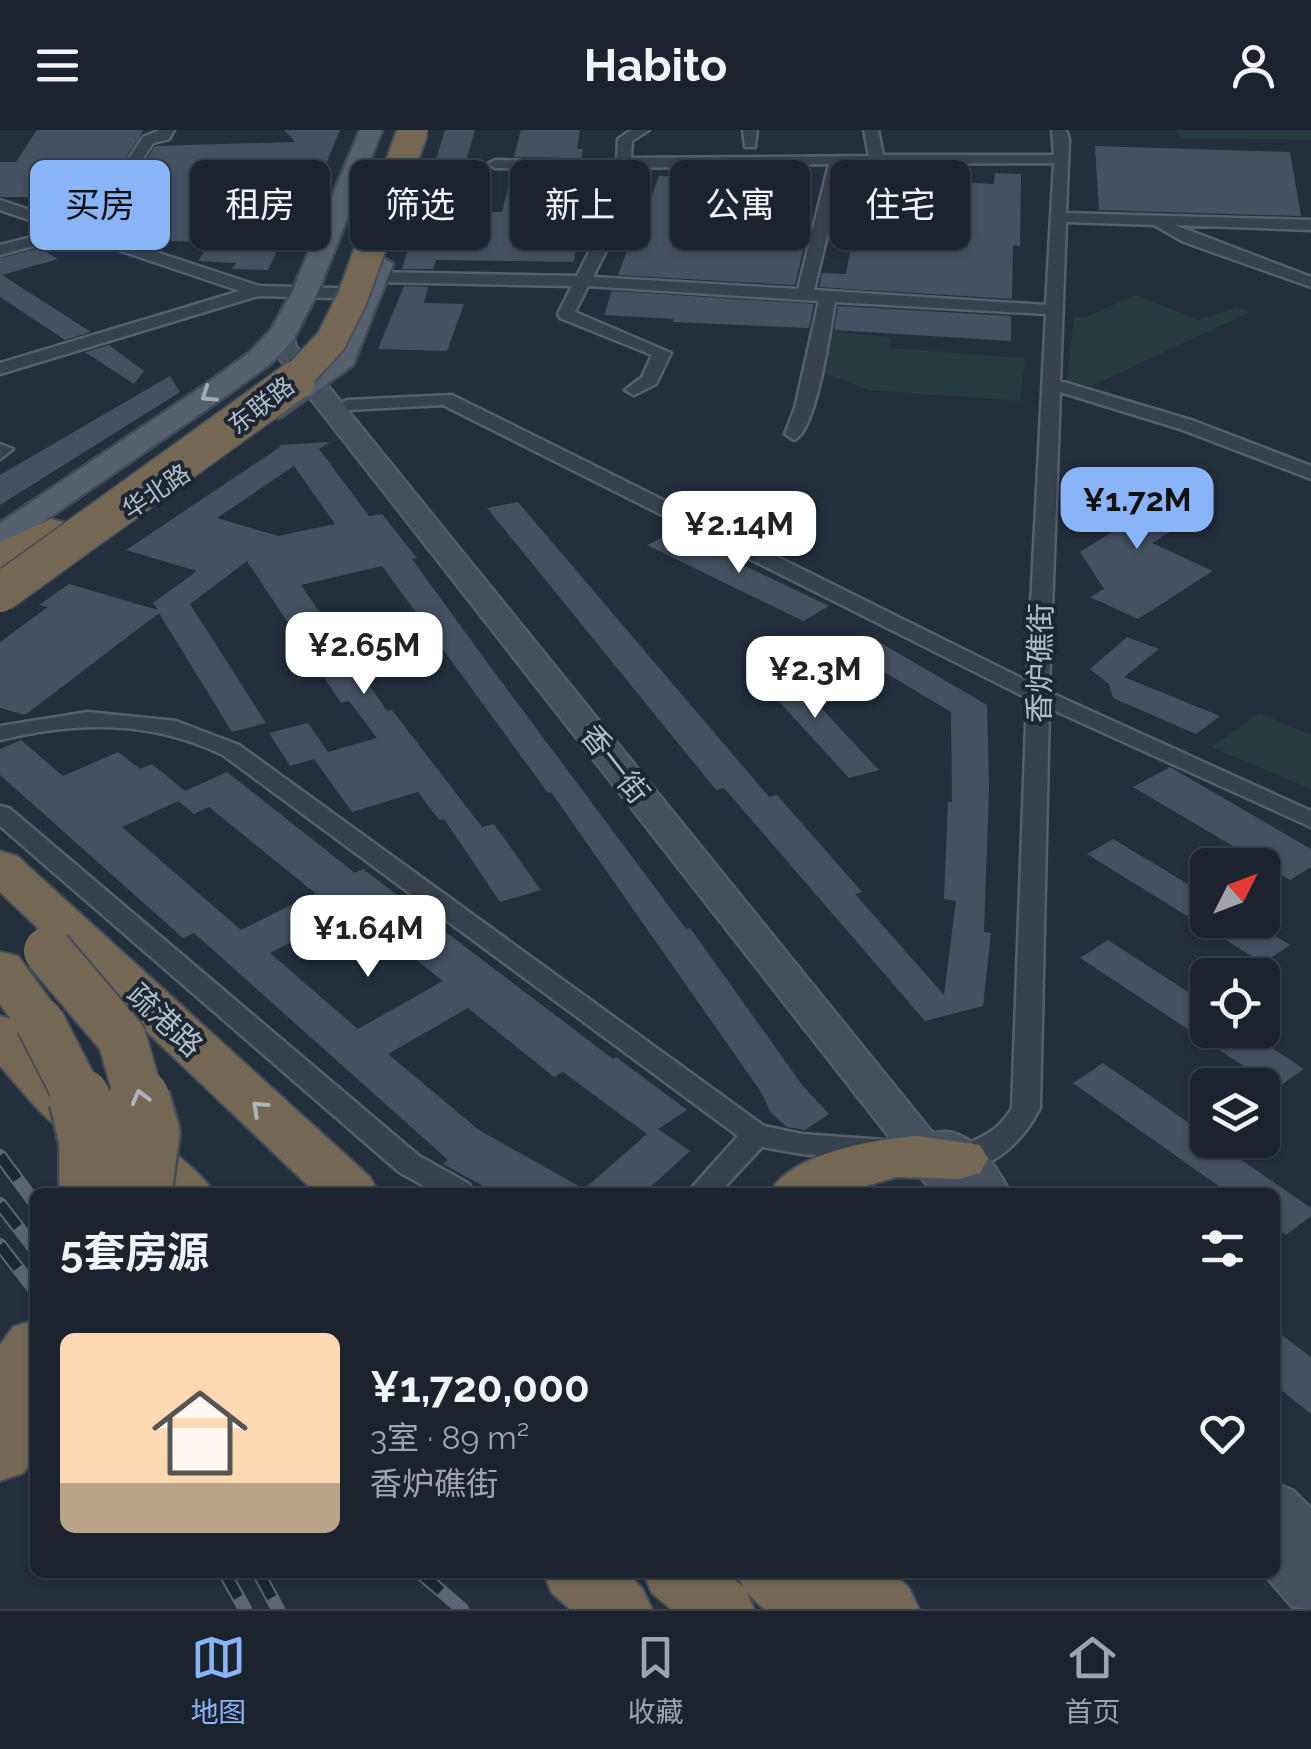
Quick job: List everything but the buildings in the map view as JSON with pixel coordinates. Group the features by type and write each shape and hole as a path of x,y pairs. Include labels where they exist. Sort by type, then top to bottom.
{"highway":[{"name":"东联路","path":"0,568 265,384 314,304 382,130"},
{"name":"东联路","path":"0,597 74,536 288,388 331,341 352,299 412,130"},
{"path":"0,558 51,530"},
{"name":"疏港路","path":"0,866 340,1184"},
{"path":"0,900 122,1038 149,1132 142,1188"},
{"path":"0,968 20,1028 72,1074 93,1140 90,1188"},
{"path":"0,982 20,1028 65,1101 154,1188"},
{"path":"65,1101 179,1188"},
{"path":"806,1188 852,1166 953,1173"},
{"path":"901,1188 953,1173"},
{"path":"0,1392 30,1351"},
{"path":"0,1454 30,1422"},
{"path":"546,1578 576,1609"},
{"path":"583,1578 618,1609"},
{"path":"683,1578 720,1609"},
{"path":"777,1578 811,1609"},
{"path":"851,1578 884,1609"}],"main road":[{"path":"0,536 216,390 284,334 305,292 370,130"},
{"path":"343,359 427,130"},
{"name":"华北路","path":"0,597 343,359"}],"street":[{"path":"135,160 148,140 164,136 167,130"},
{"path":"622,160 624,139 642,130"},
{"path":"871,130 877,160 1061,159"},
{"name":"香炉礁街","path":"953,1173 1014,1134 1026,1108 1059,130"},
{"path":"650,161 830,162"},
{"path":"495,164 510,164"},
{"path":"804,295 830,190"},
{"path":"0,205 30,214"},
{"path":"1058,217 1311,224"},
{"path":"1152,220 1190,239 1311,282"},
{"path":"0,250 30,242"},
{"path":"139,250 258,291 581,282 1054,310"},
{"path":"598,250 566,314 662,353 650,380 634,390"},
{"path":"0,369 258,291"},
{"path":"794,434 804,408 828,296"},
{"name":"香一街","path":"284,334 283,347 953,1173"},
{"path":"343,359 336,383 347,405 446,399 1040,696 1180,756 1311,820"},
{"path":"1051,384 1188,425 1311,473"},
{"name":"香一街","path":"347,405 953,1173"},
{"path":"0,733 41,722 134,720 200,732 231,750 756,1135 953,1173"},
{"path":"0,813 409,1164 451,1188"},
{"path":"708,1188 756,1135"},
{"path":"1280,1510 1311,1543"},
{"path":"1280,1556 1311,1590"}],"green space":[{"path":"1176,130 1311,130 1311,140 1180,138"},
{"path":"1135,295 1199,320 1236,308 1250,312 1091,386 1067,381 1074,318 1086,317"},
{"path":"833,332 891,337 890,348 1025,358 1020,401 868,390 822,372"},
{"path":"1259,713 1311,735 1311,789 1211,747"}],"railway":[{"path":"0,1156 30,1196"},
{"path":"0,1204 30,1243"},
{"path":"0,1245 30,1284"},
{"path":"227,1578 245,1609"},
{"path":"261,1578 278,1609"},
{"path":"426,1578 462,1609"}]}
